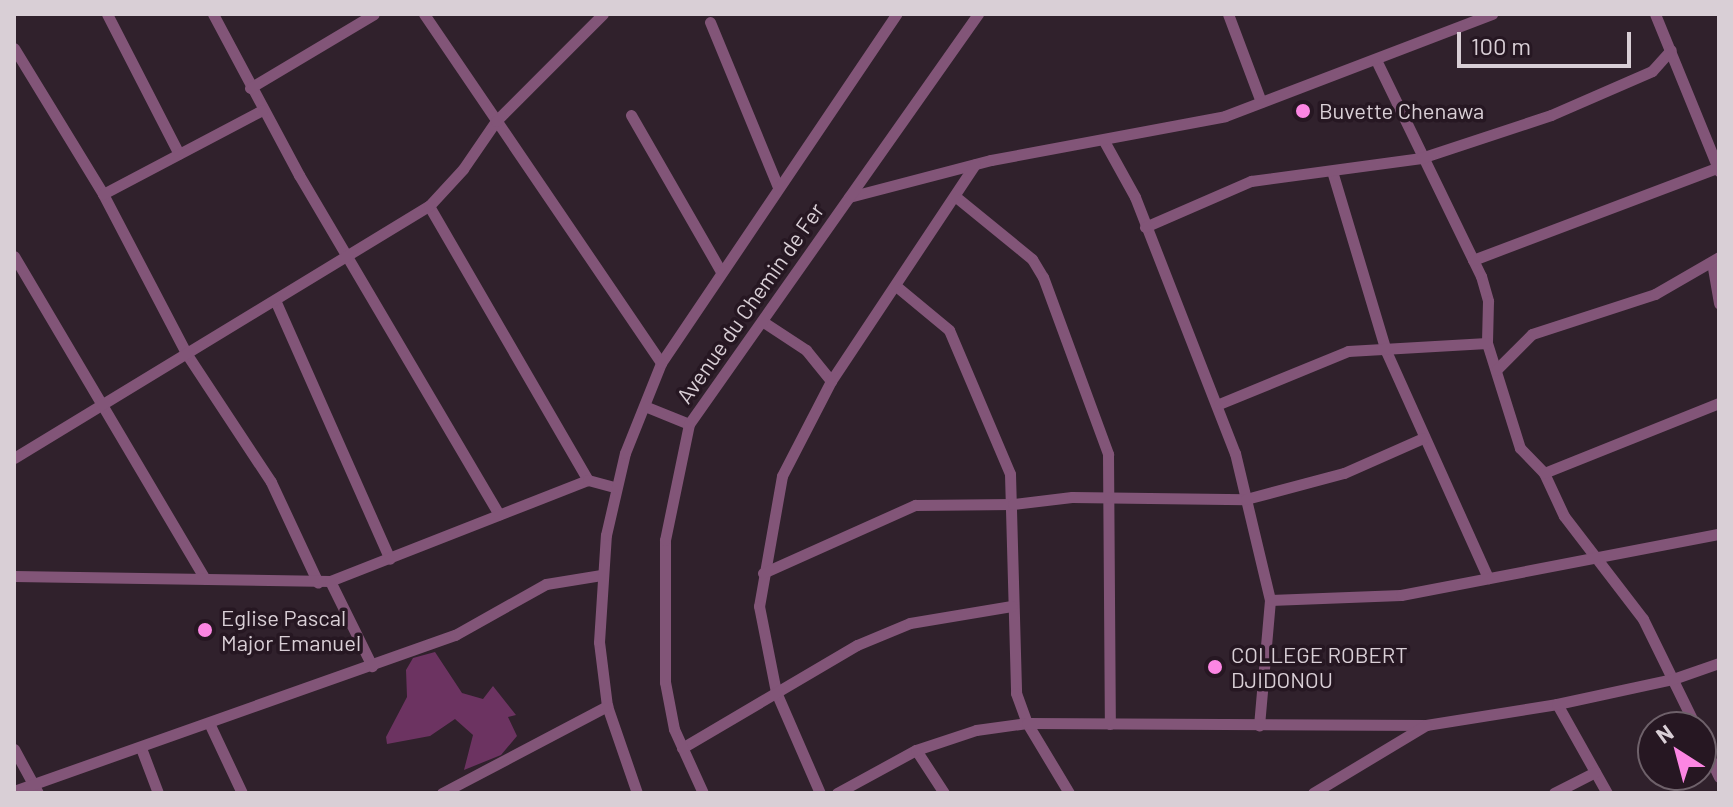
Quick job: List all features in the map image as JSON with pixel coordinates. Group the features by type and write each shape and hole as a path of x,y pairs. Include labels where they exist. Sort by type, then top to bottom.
{"street":[{"path":"107,14 179,154"},
{"path":"213,14 262,110 499,514"},
{"path":"250,88 374,14"},
{"path":"424,14 661,363"},
{"path":"14,458 429,206 463,169 496,121 603,14"},
{"name":"Avenue du Chemin de Fer","path":"637,793 607,706 599,642 601,575 614,487 647,407 661,363 720,270 896,14"},
{"name":"Avenue du Chemin de Fer","path":"703,793 682,748 665,682 665,540 689,424 978,14"},
{"path":"1228,14 1261,102"},
{"path":"849,197 975,164 1166,131 1377,62 1465,19 1492,14"},
{"path":"1473,260 1718,170 1655,14"},
{"path":"710,22 778,187"},
{"path":"14,48 103,194 186,353 271,482 372,666"},
{"path":"1145,227 1251,181 1421,158 1617,88 1652,71 1671,50"},
{"path":"1377,62 1473,260 1488,301 1487,343 1520,448 1544,473 1564,516 1643,619 1688,711"},
{"path":"103,194 262,110"},
{"path":"631,115 720,270"},
{"path":"1104,141 1145,227 1174,306 1219,404 1246,499 1270,600 1259,726"},
{"path":"820,793 776,692 762,638 763,573 782,476 831,381 956,197 975,164"},
{"path":"1332,171 1386,351 1488,578"},
{"path":"956,197 1032,259 1043,277 1100,426 1108,454 1110,497 1110,724"},
{"path":"429,206 588,480"},
{"path":"14,256 205,579"},
{"path":"1496,370 1532,334 1655,294 1715,260 1719,303"},
{"path":"896,286 949,330 1010,474 1016,693 1027,723 1069,793"},
{"path":"275,300 390,559"},
{"path":"762,321 816,358 831,381"},
{"path":"1219,404 1335,355 1367,348 1386,351 1487,343"},
{"path":"1544,473 1719,403"},
{"path":"647,407 689,424"},
{"path":"763,573 915,505 1013,504 1110,497 1246,499 1344,473 1423,438"},
{"path":"14,576 324,582 588,480 614,487"},
{"path":"1270,600 1401,595 1719,534"},
{"path":"14,791 36,788 455,635 546,584 601,575"},
{"path":"682,748 831,659 910,623 1012,606"},
{"path":"837,793 916,750 947,737 1027,723 1426,725 1557,704 1673,679 1719,663"},
{"path":"1557,704 1607,793"},
{"path":"442,793 607,706"},
{"path":"210,725 242,793"},
{"path":"1313,793 1426,725"},
{"path":"141,748 158,793"},
{"path":"14,749 36,788"},
{"path":"916,750 944,793"},
{"path":"1554,793 1595,772"}],"shaded area":[{"path":"435,652 462,693 483,699 493,686 516,715 508,717 517,736 501,755 464,770 473,735 455,719 430,736 387,744 386,737 407,697 406,670 413,658"}],"place":[{"name":"Buvette Chenawa","path":"1303,111"},
{"name":"Eglise Pascal Major Emanuel","path":"205,630"},
{"name":"COLLEGE ROBERT DJIDONOU","path":"1215,667"}]}
